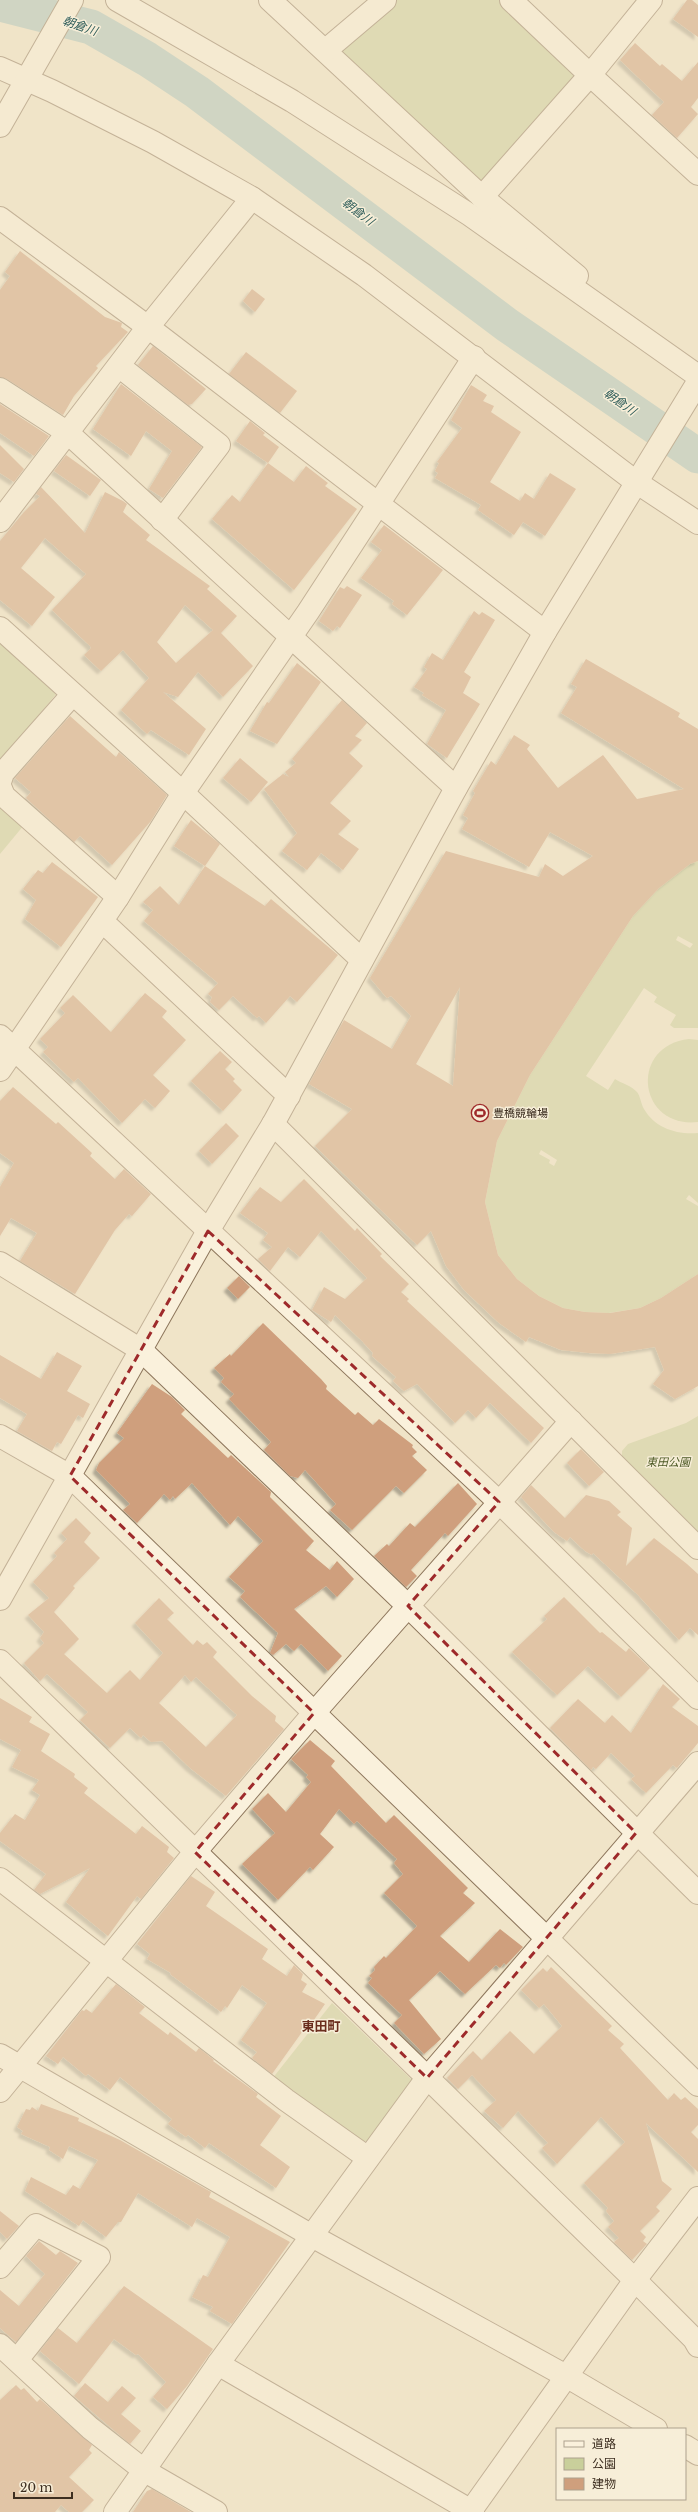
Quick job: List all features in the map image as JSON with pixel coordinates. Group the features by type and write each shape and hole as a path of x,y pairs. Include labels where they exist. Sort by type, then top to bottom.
{"street":[{"path":"0,126 72,0"},
{"path":"117,0 292,101 470,215 697,380"},
{"path":"270,0 326,50 482,197 697,380"},
{"path":"326,50 385,0"},
{"path":"511,0 698,174"},
{"path":"482,197 590,75 651,0"},
{"path":"0,68 29,77 152,142 252,198 364,275 639,477 698,523"},
{"path":"0,521 68,434 148,327 252,198"},
{"path":"0,218 148,327 379,506 545,632"},
{"path":"0,1070 7,1042 102,921 183,793 379,506 474,357"},
{"path":"119,366 218,445 162,520"},
{"path":"0,1599 208,1231 274,1124 456,788 545,632 697,380"},
{"path":"0,389 68,434 289,638 456,788"},
{"path":"0,628 72,695 183,793 362,960"},
{"path":"0,782 3,773 72,695"},
{"path":"0,786 4,796 118,897"},
{"path":"102,921 289,1096"},
{"path":"7,1042 499,1502 698,1698"},
{"path":"274,1124 698,1548"},
{"path":"0,1263 141,1350 408,1606 698,1893"},
{"path":"0,2091 195,1852 314,1713 571,1421"},
{"path":"0,1436 70,1476 698,2085"},
{"path":"0,1660 635,2280 694,2339 698,2346"},
{"path":"115,2512 145,2471 218,2364 427,2078 636,1833 698,1763"},
{"path":"0,1879 286,2100 368,2158"},
{"path":"0,2055 312,2236 566,2376 654,2428"},
{"path":"218,2364 471,2512 635,2280 698,2198"},
{"path":"0,2267 36,2225 99,2257 17,2360"},
{"path":"0,2345 90,2428 145,2471 216,2512"},
{"path":"686,2447 698,2454"}],"highlighted area":[{"path":"208,1231 499,1502 408,1606 636,1833 427,2078 195,1852 314,1713 70,1476"}],"green space":[{"path":"397,0 499,0 578,74 481,185 338,52"},
{"path":"0,643 56,694 0,763"},
{"path":"0,806 24,825 0,854"},
{"path":"698,861 698,1028 674,1028 670,1025 676,1015 654,1002 657,997 644,988 586,1076 608,1090 615,1079 632,1088 639,1095 642,1105 649,1116 667,1129 682,1133 698,1133 698,1203 689,1195 686,1199 698,1206 698,1274 661,1298 640,1308 609,1313 585,1312 563,1308 539,1296 517,1279 498,1255 485,1202 497,1141 530,1075 633,916 659,888 690,864","holes":["678,936 693,944 690,948 676,940","541,1150 557,1160 554,1166 549,1163 550,1160 539,1154"]},
{"path":"689,1039 698,1040 698,1122 678,1121 663,1113 653,1101 648,1086 649,1070 656,1056 669,1045"},
{"name":"東田公園","path":"698,1416 698,1534 622,1460 622,1451 628,1444 686,1423"},
{"path":"332,2003 413,2081 367,2141 355,2141 272,2079"}],"building":[{"path":"687,0 692,0 698,5 698,37 673,19"},
{"path":"635,43 660,66 662,64 682,81 698,62 698,98 691,107 698,114 677,138 652,115 664,102 620,60"},
{"path":"20,251 105,317 122,323 121,327 128,332 96,366 98,368 74,396 63,415 7,379 0,377 0,290 10,276 5,272"},
{"path":"252,289 265,299 255,312 243,301"},
{"path":"153,346 206,389 192,404 188,405 138,365"},
{"path":"246,352 297,391 280,413 229,374"},
{"path":"121,384 202,447 163,498 149,489 172,451 146,431 131,456 93,429"},
{"path":"471,385 487,395 483,401 494,406 491,412 521,432 490,482 520,501 525,493 534,499 550,473 576,489 545,536 523,522 514,535 478,510 481,505 435,478 438,473 435,471 439,463 437,462 462,428 451,420"},
{"path":"0,404 49,436 34,456 0,433"},
{"path":"250,421 265,433 263,435 279,447 268,463 236,441"},
{"path":"0,445 24,469 14,482 0,473"},
{"path":"66,455 101,480 90,496 54,471"},
{"path":"268,463 294,482 306,466 328,483 325,486 357,509 294,590 212,519 232,495 240,502"},
{"path":"41,487 85,533 105,492 123,501 127,504 123,512 150,535 146,540 210,586 207,589 237,616 221,633 253,666 223,697 198,672 178,697 163,692 206,729 189,755 151,730 147,734 121,710 149,678 123,650 101,671 84,655 91,648 90,646 52,610 86,574 45,538 21,568 55,597 32,626 0,600 0,541 24,512 40,496 36,494","holes":["185,605 213,630 176,663 157,642"]},
{"path":"384,525 443,570 407,615 392,604 394,601 361,578 382,550 371,542"},
{"path":"347,586 362,595 340,628 337,626 333,631 319,621 340,587 344,589"},
{"path":"474,611 479,615 482,612 495,620 464,672 471,677 463,693 480,704 447,758 427,744 446,710 422,695 424,693 414,687 427,669 424,667 432,653 443,660"},
{"name":"豊橋競輪場","path":"586,659 680,713 678,717 698,729 698,861 690,864 659,888 633,916 530,1075 497,1141 485,1202 498,1255 517,1279 539,1296 563,1308 585,1312 610,1313 640,1308 661,1298 698,1274 698,1386 675,1399 653,1384 664,1370 655,1347 610,1354 561,1350 529,1337 526,1342 499,1323 464,1290 446,1266 431,1231 417,1245 315,1146 352,1109 309,1084 344,1020 392,1049 411,1016 391,996 387,998 370,978 446,851 539,877 545,864 563,876 593,856 550,832 529,867 462,829 468,818 463,815 475,793 473,791 491,761 496,765 514,735 530,745 527,749 558,788 603,755 637,799 684,789 561,713 577,687 571,684","holes":["460,987 453,1086 416,1064"]},
{"path":"297,663 321,682 277,744 250,731 267,702 269,703"},
{"path":"342,700 367,723 355,736 362,740 349,753 363,766 330,803 351,821 338,834 359,849 343,870 321,853 307,870 282,851 297,833 264,789 283,774 289,777 285,772 296,763 292,759"},
{"path":"70,716 116,757 119,752 167,795 151,821 112,865 80,836 74,842 26,798 31,792 15,778"},
{"path":"240,758 268,782 251,802 223,778"},
{"path":"191,820 220,844 205,866 174,846"},
{"path":"52,862 98,897 61,947 25,919 36,900 23,889 38,870 43,873"},
{"path":"205,866 265,906 271,899 338,955 297,1002 290,996 266,1023 259,1016 257,1018 233,996 219,1010 210,1002 212,997 208,994 218,983 144,921 153,910 143,902 160,886 179,905"},
{"path":"145,993 167,1011 162,1017 186,1040 153,1075 170,1091 155,1108 145,1099 122,1123 78,1078 74,1082 43,1052 48,1047 40,1039 65,1013 60,1008 73,995 111,1032"},
{"path":"220,1051 232,1062 225,1069 235,1079 233,1081 242,1090 223,1111 191,1081"},
{"path":"13,1087 56,1124 58,1122 92,1153 90,1156 115,1179 124,1169 151,1194 132,1216 129,1214 115,1230 75,1294 20,1261 37,1233 11,1218 0,1236 0,1187 14,1163 0,1153 0,1101"},
{"path":"226,1123 239,1136 212,1164 199,1151"},
{"path":"304,1179 355,1231 357,1228 382,1254 380,1256 409,1284 401,1292 409,1299 407,1301 544,1428 531,1443 490,1403 476,1418 468,1410 455,1423 417,1384 404,1391 393,1381 396,1377 372,1356 373,1353 335,1315 331,1322 312,1310 324,1287 345,1299 367,1278 321,1231 300,1257 288,1247 270,1271 258,1259 272,1247 263,1240 268,1233 240,1213 260,1187 281,1202"},
{"path":"239,1276 250,1287 238,1299 227,1288"},
{"path":"263,1323 321,1379 327,1386 326,1389 355,1415 358,1412 373,1425 379,1419 413,1445 412,1447 417,1452 412,1456 427,1470 404,1493 396,1486 352,1530 330,1510 336,1504 305,1470 298,1478 290,1476 264,1450 271,1442 229,1399 234,1394 221,1382 224,1378 214,1368 230,1354 231,1356"},
{"path":"57,1352 82,1366 67,1391 90,1404 83,1418 78,1415 61,1444 57,1442 52,1451 17,1431 27,1414 0,1398 0,1355 41,1379"},
{"path":"152,1384 172,1397 185,1410 181,1414 228,1458 231,1455 271,1492 270,1497 314,1541 306,1550 330,1570 337,1561 354,1579 337,1597 326,1586 294,1609 342,1656 328,1671 301,1644 294,1651 286,1644 273,1655 270,1653 278,1633 240,1597 245,1591 229,1577 263,1541 238,1516 230,1525 192,1483 175,1499 173,1496 170,1500 164,1494 137,1523 123,1510 130,1504 96,1470 99,1463 124,1438 117,1433"},
{"path":"581,1449 604,1472 589,1486 567,1463"},
{"path":"458,1483 477,1504 448,1536 445,1533 411,1570 417,1576 406,1587 374,1556 387,1544 389,1546 410,1523 415,1527"},
{"path":"531,1485 565,1518 586,1495 609,1501 621,1512 617,1515 632,1528 626,1566 654,1538 687,1564 698,1574 698,1635 690,1628 679,1640 638,1595 593,1553 592,1555 585,1551 570,1537 567,1541 554,1532 521,1497"},
{"path":"76,1518 91,1533 84,1542 100,1558 73,1586 75,1588 54,1612 79,1639 64,1654 107,1693 130,1670 140,1680 163,1653 135,1623 159,1598 174,1613 167,1619 193,1645 197,1640 203,1645 207,1642 217,1652 213,1657 252,1696 276,1716 275,1721 284,1729 226,1796 190,1768 162,1741 151,1742 143,1735 141,1738 130,1728 110,1748 80,1720 88,1712 47,1674 40,1681 24,1663 44,1643 40,1638 44,1632 28,1615 49,1598 33,1582 57,1556 54,1553 67,1539 61,1533","holes":["185,1675 191,1682 196,1677 237,1715 206,1747 159,1703"]},
{"path":"564,1597 600,1633 602,1632 626,1652 629,1648 650,1668 621,1697 588,1666 557,1695 512,1652 547,1619 544,1616"},
{"path":"663,1684 680,1699 672,1707 698,1726 698,1743 677,1768 673,1765 646,1793 631,1779 635,1776 611,1753 596,1769 593,1767 591,1770 550,1728 578,1699 605,1723 612,1715 631,1733"},
{"path":"0,1698 32,1717 29,1722 50,1734 41,1751 75,1774 74,1777 88,1788 84,1793 136,1834 142,1826 169,1847 167,1852 174,1858 141,1899 137,1896 108,1936 66,1902 90,1868 40,1894 34,1890 46,1874 0,1841 0,1833 15,1814 25,1820 40,1795 32,1790 39,1780 12,1767 21,1750 0,1739"},
{"path":"310,1740 335,1761 331,1766 386,1823 394,1815 468,1888 463,1893 475,1903 440,1936 469,1962 500,1929 523,1947 506,1965 504,1963 500,1968 496,1965 465,1994 440,1971 409,2000 441,2039 424,2054 394,2023 402,2015 368,1983 372,1978 369,1976 375,1970 374,1967 384,1956 386,1958 417,1926 384,1893 403,1874 394,1863 397,1859 357,1821 354,1824 339,1809 320,1834 334,1847 313,1870 310,1867 278,1900 242,1864 275,1833 252,1809 268,1793 286,1812 311,1782 306,1777 308,1775 291,1759"},
{"path":"191,1876 215,1892 206,1906 268,1949 262,1959 287,1976 294,1965 303,1974 301,1980 307,1984 302,1992 325,2004 309,2027 307,2025 272,2074 252,2058 257,2052 241,2040 267,2003 242,1985 227,2008 225,2006 221,2012 170,1974 171,1973 147,1959 150,1954 137,1944"},
{"path":"551,1967 612,2026 608,2030 624,2044 620,2048 668,2100 674,2093 681,2100 685,2097 698,2109 698,2125 691,2132 698,2139 698,2172 646,2123 662,2181 672,2189 656,2207 660,2211 640,2231 646,2237 643,2241 647,2244 632,2260 614,2242 619,2238 608,2227 614,2221 606,2211 608,2208 584,2183 625,2142 601,2117 557,2164 542,2148 548,2143 518,2111 503,2128 484,2111 496,2100 472,2075 458,2089 447,2078 473,2051 482,2060 510,2031 534,2054 562,2026 544,2004 539,2008 521,1990 543,1968 547,1972"},
{"path":"116,1984 145,2007 139,2013 168,2035 170,2032 196,2052 199,2048 214,2060 213,2061 258,2094 256,2097 281,2116 260,2145 290,2167 276,2188 209,2143 205,2148 188,2135 186,2137 168,2124 172,2119 120,2077 110,2090 88,2074 86,2076 63,2057 58,2064 46,2056 82,2010 84,2011 86,2009 92,2013"},
{"path":"41,2104 79,2118 78,2121 120,2140 211,2192 209,2197 290,2242 232,2324 210,2311 213,2307 192,2297 203,2275 208,2277 230,2237 197,2218 192,2227 138,2193 121,2222 118,2222 106,2237 83,2220 79,2226 25,2191 31,2177 66,2195 73,2185 80,2189 98,2160 69,2146 63,2159 49,2150 50,2147 21,2134 23,2131 17,2127 26,2109 30,2110 32,2107 38,2111"},
{"path":"0,2211 19,2226 7,2239 0,2232"},
{"path":"39,2241 56,2255 60,2251 78,2263 16,2342 0,2328 0,2290 19,2306 45,2274 26,2256"},
{"path":"124,2286 213,2349 187,2386 167,2409 153,2397 166,2382 138,2354 136,2355 114,2339 79,2384 40,2351 58,2328 77,2343"},
{"path":"85,2383 108,2402 122,2386 136,2398 121,2414 141,2431 130,2444 74,2396"},
{"path":"16,2385 21,2390 24,2388 37,2402 40,2399 92,2445 89,2450 92,2453 69,2477 94,2500 82,2512 69,2512 61,2505 55,2512 0,2512 0,2400"},
{"path":"152,2489 191,2512 133,2512 147,2491"}],"waterway":[{"name":"朝倉川","path":"0,4 91,27 147,59 197,92 507,325 698,456"}],"place":[{"name":"豊橋競輪場","path":"480,1113"}],"district":[{"name":"東田町","path":"321,2026"}]}
